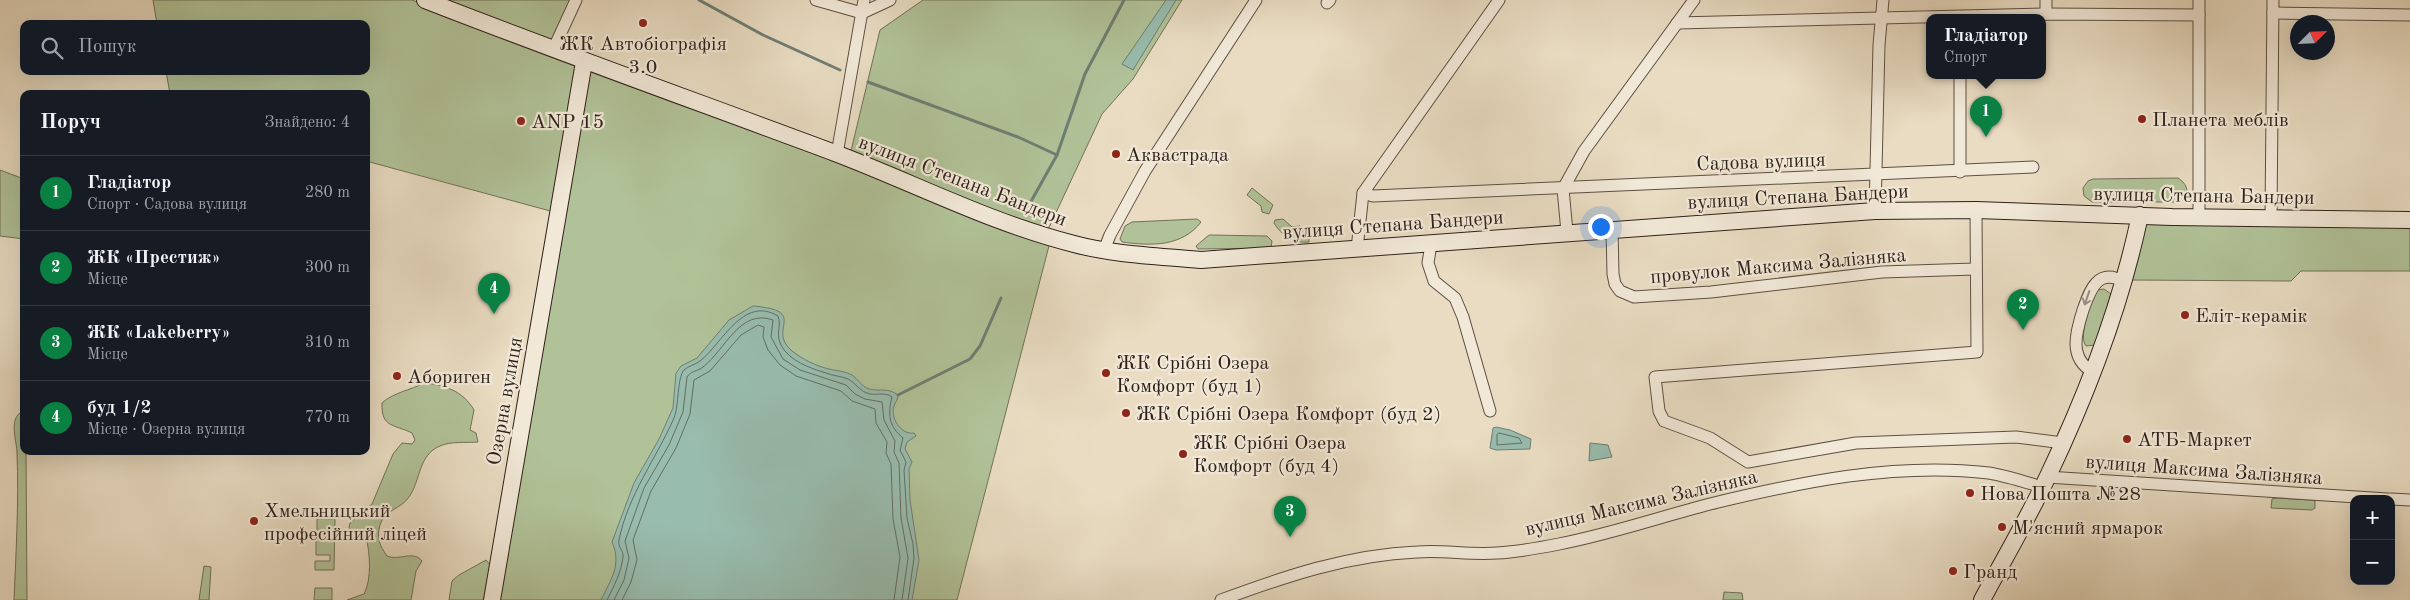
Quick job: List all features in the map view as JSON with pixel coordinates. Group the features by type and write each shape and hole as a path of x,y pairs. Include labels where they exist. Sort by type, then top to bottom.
{"main road":[{"name":"вулиця Степана Бандери","path":"425,0 584,62 837,154 1011,225 1074,244 1104,250 1201,260 1875,211 1976,210 2198,217 2410,220"},
{"name":"Озерна вулиця","path":"492,600 584,62"},
{"path":"1982,600 2045,482 2093,372 2124,282 2140,215"}],"street":[{"path":"553,50 576,0"},
{"path":"816,0 862,13 890,0"},
{"path":"837,154 864,0"},
{"path":"1104,250 1110,235 1145,171 1256,0"},
{"path":"1357,249 1362,193 1498,0"},
{"path":"1567,232 1563,189 1584,151 1694,0"},
{"path":"1875,211 1878,45 1883,0"},
{"path":"2046,0 2046,14 2199,15"},
{"path":"2198,217 2200,0"},
{"path":"2271,218 2273,0"},
{"path":"2273,13 2410,15"},
{"path":"1677,23 1926,18"},
{"path":"1960,79 1960,172"},
{"name":"Садова вулиця","path":"1362,193 1373,196 1563,189 1876,176 2033,167"},
{"path":"1975,269 1976,210"},
{"name":"провулок Максима Залізняка","path":"1612,229 1611,247 1615,284 1620,291 1634,297 1711,292 1882,272 1975,269"},
{"path":"1432,244 1428,262 1434,282 1455,298 1463,316 1490,411"},
{"name":"вулиця Максима Залізняка","path":"1975,269 1978,352 1655,377 1659,411 1664,421 1710,438 1748,462 1856,442 2016,437 2063,443"},
{"path":"2093,372 2086,368 2078,353 2075,336 2089,291 2094,284 2105,278 2112,277 2124,282"},
{"name":"вулиця Максима Залізняка","path":"1222,600 1285,576 1347,559 1417,552 1496,553 1558,545 1632,528 1709,505 1836,478 1879,472 1973,472 2045,482 2350,497"},
{"name":"вулиця Максима Залізняка","path":"2395,499 2410,500"}],"shaded area":[{"path":"153,0 412,0 579,65 554,212 370,162 370,90 169,90 167,75 370,75 370,20 156,20"},
{"path":"437,0 572,0 552,45"},
{"path":"923,0 1182,0 1133,79 1102,114 1047,232 850,155 880,30"},
{"path":"587,68 1050,242 957,600 496,600"},
{"path":"0,170 20,178 20,238 0,236"},
{"path":"2178,178 2185,184 2187,190 2186,199 2180,202 2092,202 2084,196 2083,188 2088,181 2093,179"},
{"path":"1252,188 1273,205 1269,214 1262,212 1261,206 1247,195"},
{"path":"1197,219 1201,222 1185,236 1165,243 1144,244 1122,242 1120,239 1125,226 1132,222"},
{"path":"1283,219 1292,227 1300,226 1309,235 1309,242 1299,242 1289,238 1280,231 1274,223 1275,220"},
{"path":"2143,220 2410,223 2410,271 2301,271 2291,281 2129,280"},
{"path":"1209,235 1267,236 1272,241 1271,248 1198,249 1196,246"},
{"path":"2104,289 2111,294 2096,345 2086,346 2084,327 2089,310 2098,290"},
{"path":"424,383 439,385 453,390 470,403 474,410 470,430 476,433 478,442 449,443 433,450 424,462 409,497 382,520 379,538 387,556 415,556 422,561 416,571 411,600 347,600 364,594 369,574 366,537 356,534 349,528 350,523 372,504 393,454 402,443 412,444 415,440 412,433 386,421 382,411 382,403 391,397"},
{"path":"20,413 20,455 26,455 27,600 14,600 18,490 14,426"},
{"path":"2272,499 2312,500 2315,501 2315,508 2312,510 2271,508"},
{"path":"317,519 335,519 334,570 315,570 315,561 330,561 330,555 316,555 316,540 331,541 331,533 317,532"},
{"path":"486,560 491,566 485,600 449,600 452,581"},
{"path":"204,566 211,567 209,600 199,600"},
{"path":"315,588 332,588 332,600 314,600"},
{"path":"1724,592 1742,593 1743,600 1723,600"}],"water":[{"path":"1166,0 1176,0 1133,70 1122,64"},
{"path":"753,306 770,308 779,312 784,317 783,335 785,343 800,357 819,366 849,374 869,389 887,390 898,395 893,411 895,420 901,428 909,433 914,433 916,436 907,442 905,449 912,462 909,469 910,500 919,560 912,600 601,600 616,565 615,550 612,542 634,483 659,439 673,408 676,373 681,366 697,358 729,320"},
{"path":"1493,428 1510,430 1531,439 1530,449 1496,450 1490,448"},
{"path":"1590,443 1608,445 1612,457 1589,461"}],"waterway":[{"path":"699,0 763,35 840,70"},
{"path":"1029,205 1057,155 1085,74 1124,0"},
{"path":"868,82 1018,137 1057,155"},
{"path":"898,395 970,359 980,346 1001,298"}],"place":[{"name":"ЖК Автобіографія 3.0","path":"643,23"},
{"name":"Планета меблів","path":"2142,119"},
{"name":"ANP 15","path":"521,121"},
{"name":"Гладіатор","path":"1986,137"},
{"name":"Аквастрада","path":"1116,154"},
{"name":"буд 1/2","path":"494,314"},
{"name":"Еліт-керамік","path":"2185,315"},
{"name":"ЖК «Престиж»","path":"2023,330"},
{"name":"ЖК Срібні Озера Комфорт (буд 1)","path":"1106,373"},
{"name":"Абориген","path":"397,376"},
{"name":"ЖК Срібні Озера Комфорт (буд 2)","path":"1126,413"},
{"name":"АТБ-Маркет","path":"2127,439"},
{"name":"ЖК Срібні Озера Комфорт (буд 4)","path":"1183,454"},
{"name":"Нова Пошта №28","path":"1970,493"},
{"name":"Хмельницький професійний ліцей","path":"254,521"},
{"name":"М'ясний ярмарок","path":"2002,527"},
{"name":"ЖК «Lakeberry»","path":"1290,537"},
{"name":"Гранд","path":"1953,571"}]}
